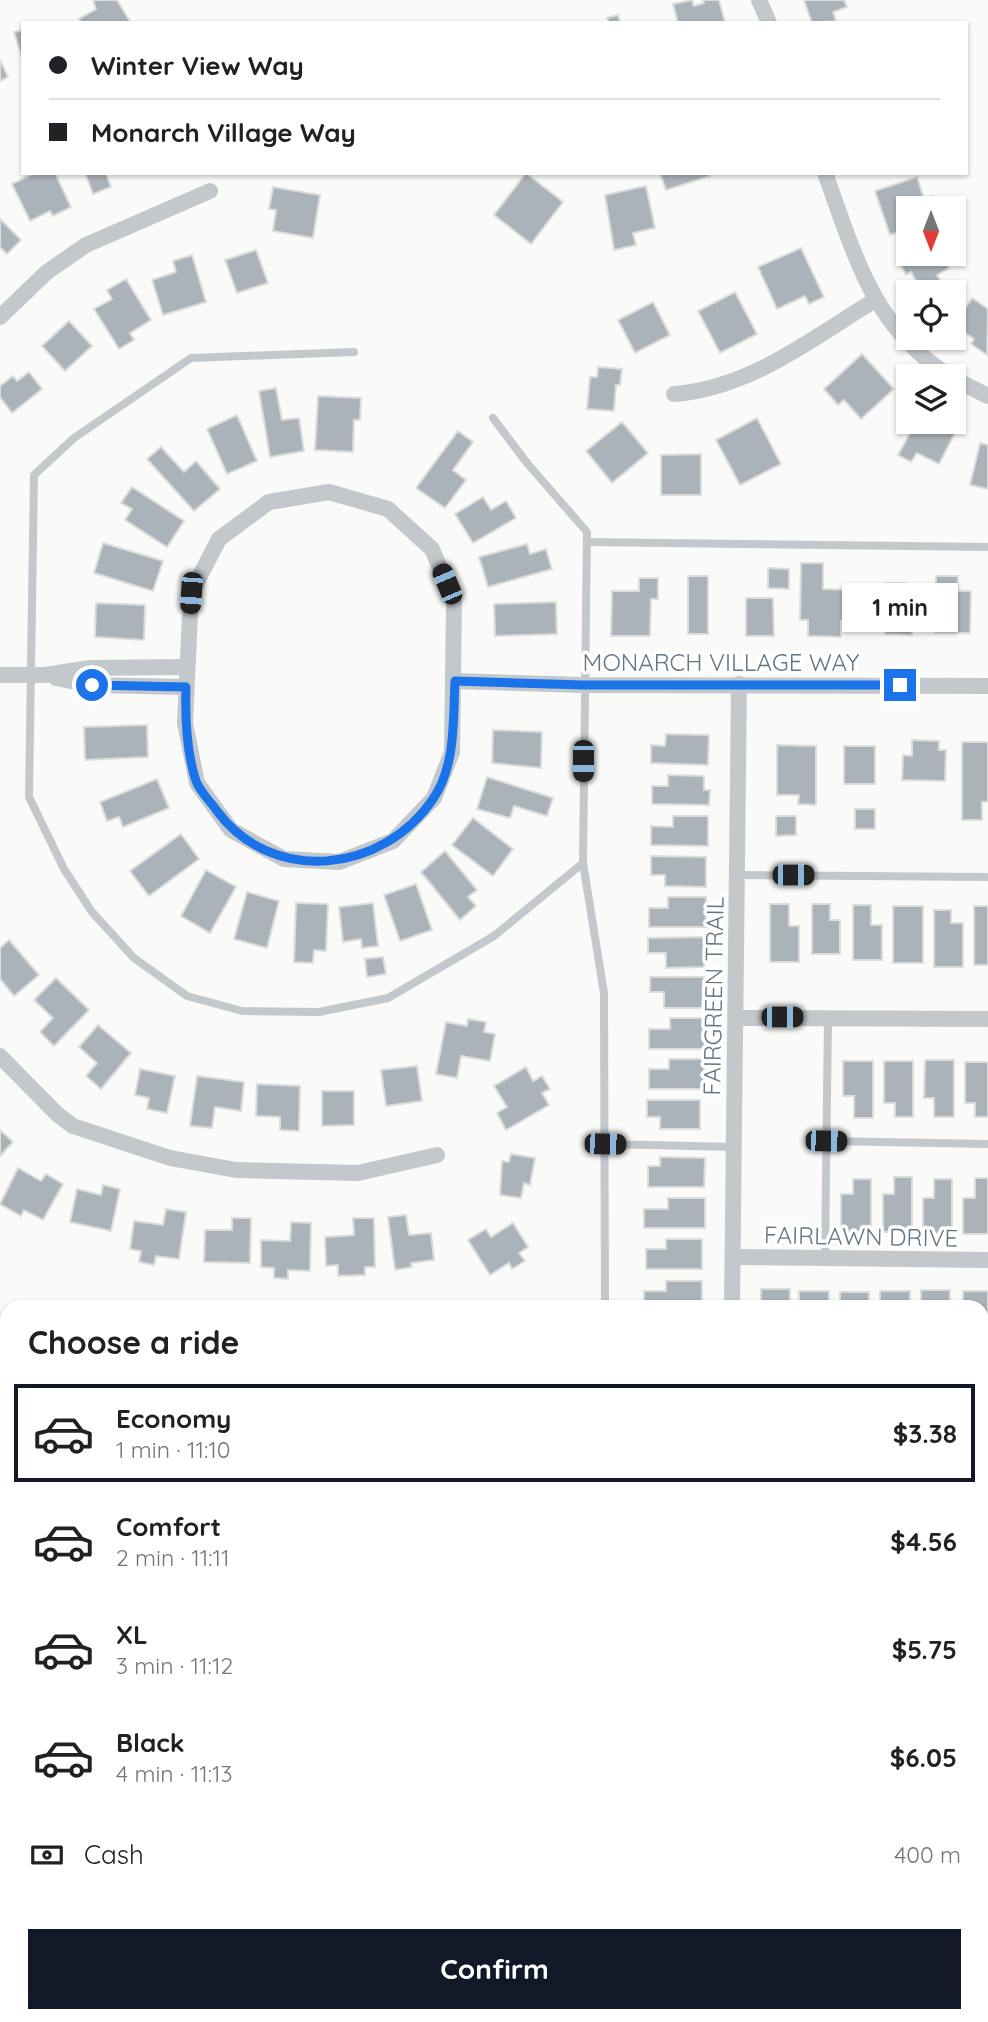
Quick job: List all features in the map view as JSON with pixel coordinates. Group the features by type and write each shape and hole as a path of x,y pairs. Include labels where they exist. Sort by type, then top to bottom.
{"street":[{"path":"759,0 768,21"},
{"path":"826,175 875,300 906,342 934,364"},
{"path":"0,317 47,272 86,245 209,191"},
{"path":"674,394 706,390 746,377 875,300"},
{"path":"966,385 988,396"},
{"path":"329,492 388,509 432,549 454,602 455,681 452,752 434,798 393,841 339,862 284,859 231,830 197,783 185,723 191,593 219,539 269,502 329,492"},
{"path":"0,675 38,675 90,668 186,667"},
{"path":"38,675 92,685 186,687"},
{"name":"MONARCH VILLAGE WAY","path":"455,681 583,685 988,686"},
{"name":"FAIRGREEN TRAIL","path":"732,1300 739,684"},
{"path":"737,1018 988,1019"},
{"path":"0,1056 57,1114 73,1126 185,1162 236,1170 358,1173 437,1155"},
{"name":"FAIRLAWN DRIVE","path":"733,1257 988,1260"}],"lane":[{"path":"354,352 191,358 74,438 34,475 38,675 29,797 37,816 64,869 92,912 134,958 187,996 242,1011 319,1012 388,998 494,936 583,863"},
{"path":"493,418 527,463 587,532 583,685 583,863 604,993 605,1300"},
{"path":"587,542 988,547"},
{"path":"737,874 988,877"},
{"path":"825,1259 828,1017"},
{"path":"826,1141 988,1144"},
{"path":"605,1144 734,1147"}],"building":[{"path":"93,0 117,0 130,21 80,21 79,19 96,9"},
{"path":"692,0 694,6 704,3 703,0 719,0 724,21 677,21 673,4"},
{"path":"804,0 844,0 847,7 833,12 836,21 811,21"},
{"path":"618,15 620,21 608,21 607,18"},
{"path":"21,30 21,55 14,32"},
{"path":"0,60 8,77 0,81"},
{"path":"31,175 56,175 71,207 53,216 50,211 30,221 12,184"},
{"path":"86,175 106,175 111,187 93,194"},
{"path":"524,175 529,175 563,202 531,244 494,215"},
{"path":"661,175 710,176 666,190"},
{"path":"917,177 923,196 896,196 896,233 890,235 875,191"},
{"path":"646,186 655,228 633,233 636,245 614,250 605,195"},
{"path":"273,187 320,195 313,238 273,231 276,210 269,209"},
{"path":"0,219 21,240 7,254 0,247"},
{"path":"801,248 824,297 809,304 805,296 777,309 758,267"},
{"path":"256,250 268,283 237,293 225,260"},
{"path":"192,255 206,302 163,315 152,280 176,272 173,261"},
{"path":"902,266 949,268 937,275 940,280 915,280 911,272 906,275"},
{"path":"126,279 151,320 130,333 134,340 119,349 94,309 112,299 107,290"},
{"path":"735,292 757,334 720,353 698,311"},
{"path":"972,298 988,309 987,355 971,344 974,339 966,333 966,307"},
{"path":"653,302 670,335 635,353 618,320"},
{"path":"69,321 92,346 65,371 42,346"},
{"path":"862,354 894,389 861,419 844,400 838,405 824,389"},
{"path":"598,367 622,369 620,385 616,385 614,411 587,409 590,377 597,377"},
{"path":"29,372 42,389 12,413 0,397 0,386 13,376 17,381"},
{"path":"276,388 282,420 299,418 304,451 270,457 259,391"},
{"path":"318,396 361,398 360,420 354,420 353,452 315,450"},
{"path":"237,415 257,461 227,474 207,429"},
{"path":"757,418 781,464 740,485 716,440"},
{"path":"622,422 648,453 612,483 586,451"},
{"path":"458,431 473,442 453,470 466,480 445,508 416,488"},
{"path":"909,434 954,434 939,464 917,453 911,462 898,455"},
{"path":"980,443 988,445 988,489 970,485"},
{"path":"161,447 184,472 196,461 220,489 194,511 147,459"},
{"path":"701,454 701,495 661,495 661,455"},
{"path":"132,487 184,521 167,547 125,520 132,509 121,503"},
{"path":"483,497 491,510 506,501 516,518 473,543 455,514"},
{"path":"103,543 163,561 153,591 94,573"},
{"path":"527,544 530,554 546,549 552,569 488,587 479,557"},
{"path":"801,563 823,563 823,589 848,590 848,622 841,621 841,637 808,636 808,620 800,620"},
{"path":"768,568 789,569 789,589 768,588"},
{"path":"688,576 708,576 708,634 688,634"},
{"path":"936,576 958,576 958,591 971,591 970,633 935,633"},
{"path":"639,578 658,578 658,599 651,599 650,636 611,636 612,591 639,591"},
{"path":"886,583 905,583 904,600 912,600 912,635 885,634"},
{"path":"746,598 773,598 774,636 746,636"},
{"path":"556,602 557,634 495,636 494,604"},
{"path":"96,603 145,605 144,640 95,637"},
{"path":"147,725 148,757 85,760 84,727"},
{"path":"493,730 542,732 541,768 492,763"},
{"path":"666,734 709,735 708,765 651,763 651,745 665,746"},
{"path":"912,740 939,741 939,750 946,750 945,781 902,780 903,755 912,756"},
{"path":"962,742 988,742 988,802 982,802 982,820 962,820"},
{"path":"777,745 816,746 816,805 798,804 799,795 777,795"},
{"path":"844,746 875,746 875,784 844,784"},
{"path":"668,775 704,776 704,790 710,790 709,805 652,804 652,786 668,786"},
{"path":"487,777 553,798 547,816 514,806 510,818 477,809"},
{"path":"157,779 169,808 123,827 119,817 107,821 100,802"},
{"path":"855,809 875,809 875,829 855,829"},
{"path":"673,816 708,816 708,846 651,845 651,826 673,827"},
{"path":"776,816 796,816 796,835 776,836"},
{"path":"473,818 513,849 493,876 452,845"},
{"path":"181,834 199,859 149,896 130,871"},
{"path":"445,851 477,890 468,897 476,906 460,920 421,872"},
{"path":"651,856 706,857 706,887 665,886 665,875 651,875"},
{"path":"206,870 236,887 210,933 181,916"},
{"path":"416,884 432,930 400,941 384,895"},
{"path":"247,892 279,901 267,948 234,939"},
{"path":"668,897 706,897 706,927 649,927 649,908 668,908"},
{"path":"296,903 328,904 326,951 314,950 313,963 294,962"},
{"path":"373,903 378,946 362,948 361,939 343,942 339,907"},
{"path":"770,904 789,904 789,926 799,926 799,962 770,962"},
{"path":"812,904 830,904 830,920 840,920 840,954 812,954"},
{"path":"853,905 871,905 871,925 882,925 882,960 853,960"},
{"path":"893,906 923,906 923,963 893,963"},
{"path":"974,906 988,906 988,965 974,965"},
{"path":"934,910 951,910 951,923 963,923 963,967 934,967"},
{"path":"704,937 704,967 666,968 666,953 648,953 648,938"},
{"path":"9,940 39,975 14,996 0,979 0,948"},
{"path":"383,957 386,974 367,977 365,959"},
{"path":"650,977 704,977 704,1008 664,1008 664,992 650,992"},
{"path":"56,978 89,1010 54,1046 40,1032 53,1018 34,1000"},
{"path":"670,1018 705,1018 705,1049 649,1049 649,1029 670,1029"},
{"path":"468,1019 486,1022 484,1032 495,1034 490,1061 461,1056 457,1078 436,1074 446,1022 467,1026"},
{"path":"98,1025 131,1053 101,1089 86,1076 97,1063 79,1047"},
{"path":"669,1059 704,1059 704,1089 649,1089 649,1069 669,1069"},
{"path":"925,1060 954,1060 954,1117 934,1117 934,1098 924,1098"},
{"path":"843,1061 873,1061 873,1118 854,1118 854,1096 843,1096"},
{"path":"884,1061 913,1061 913,1117 895,1117 895,1103 884,1103"},
{"path":"965,1062 988,1062 988,1117 975,1117 975,1103 965,1103"},
{"path":"417,1066 422,1101 386,1106 381,1070"},
{"path":"526,1067 533,1081 542,1076 550,1089 542,1093 549,1105 506,1130 497,1113 507,1107 494,1086"},
{"path":"140,1069 175,1076 167,1113 147,1109 149,1098 135,1095"},
{"path":"197,1076 244,1082 241,1111 215,1107 212,1128 190,1126"},
{"path":"257,1084 300,1086 299,1131 280,1130 280,1117 256,1116"},
{"path":"322,1091 354,1091 354,1125 322,1126"},
{"path":"647,1100 700,1100 700,1129 660,1129 660,1117 647,1117"},
{"path":"0,1130 13,1142 0,1156"},
{"path":"511,1154 535,1158 530,1185 524,1183 521,1198 500,1195 502,1161 509,1162"},
{"path":"660,1157 705,1158 704,1187 648,1187 648,1166 660,1166"},
{"path":"18,1168 41,1181 46,1174 63,1184 43,1220 24,1210 21,1216 0,1204"},
{"path":"894,1177 912,1177 912,1232 883,1232 883,1194 894,1194"},
{"path":"975,1178 988,1178 988,1234 963,1234 963,1198 975,1198"},
{"path":"853,1179 871,1179 871,1234 841,1234 841,1194 853,1194"},
{"path":"934,1179 952,1179 952,1234 923,1234 923,1198 934,1198"},
{"path":"103,1185 120,1189 111,1231 70,1222 77,1189 101,1195"},
{"path":"668,1198 705,1198 705,1228 644,1228 644,1209 668,1209"},
{"path":"166,1209 186,1212 179,1259 156,1256 154,1265 139,1262 141,1251 130,1249 134,1221 163,1225"},
{"path":"406,1215 409,1235 431,1233 434,1260 411,1263 412,1267 395,1270 388,1217"},
{"path":"232,1218 251,1218 250,1263 204,1262 205,1230 232,1230"},
{"path":"353,1218 374,1218 375,1267 365,1267 365,1275 338,1276 338,1265 326,1266 325,1237 354,1235"},
{"path":"291,1222 311,1223 310,1271 288,1270 288,1279 274,1278 274,1268 261,1267 261,1240 290,1241"},
{"path":"513,1223 528,1247 519,1253 525,1261 512,1269 509,1263 490,1275 468,1240 486,1229 491,1237"},
{"path":"666,1239 702,1239 702,1269 646,1269 646,1249 666,1249"},
{"path":"666,1281 702,1281 702,1300 644,1300 644,1291 666,1291"},
{"path":"761,1289 790,1289 790,1300 761,1300"},
{"path":"921,1290 950,1290 950,1300 921,1300"},
{"path":"799,1291 829,1291 829,1300 799,1300"},
{"path":"880,1291 910,1291 910,1300 880,1300"},
{"path":"963,1291 988,1291 988,1300 963,1300"},
{"path":"840,1292 869,1292 869,1300 840,1300"}],"route":[{"path":"92,685 186,687 185,723 197,783 231,830 284,859 339,862 393,841 434,798 452,752 455,681 583,685 900,685"}]}
